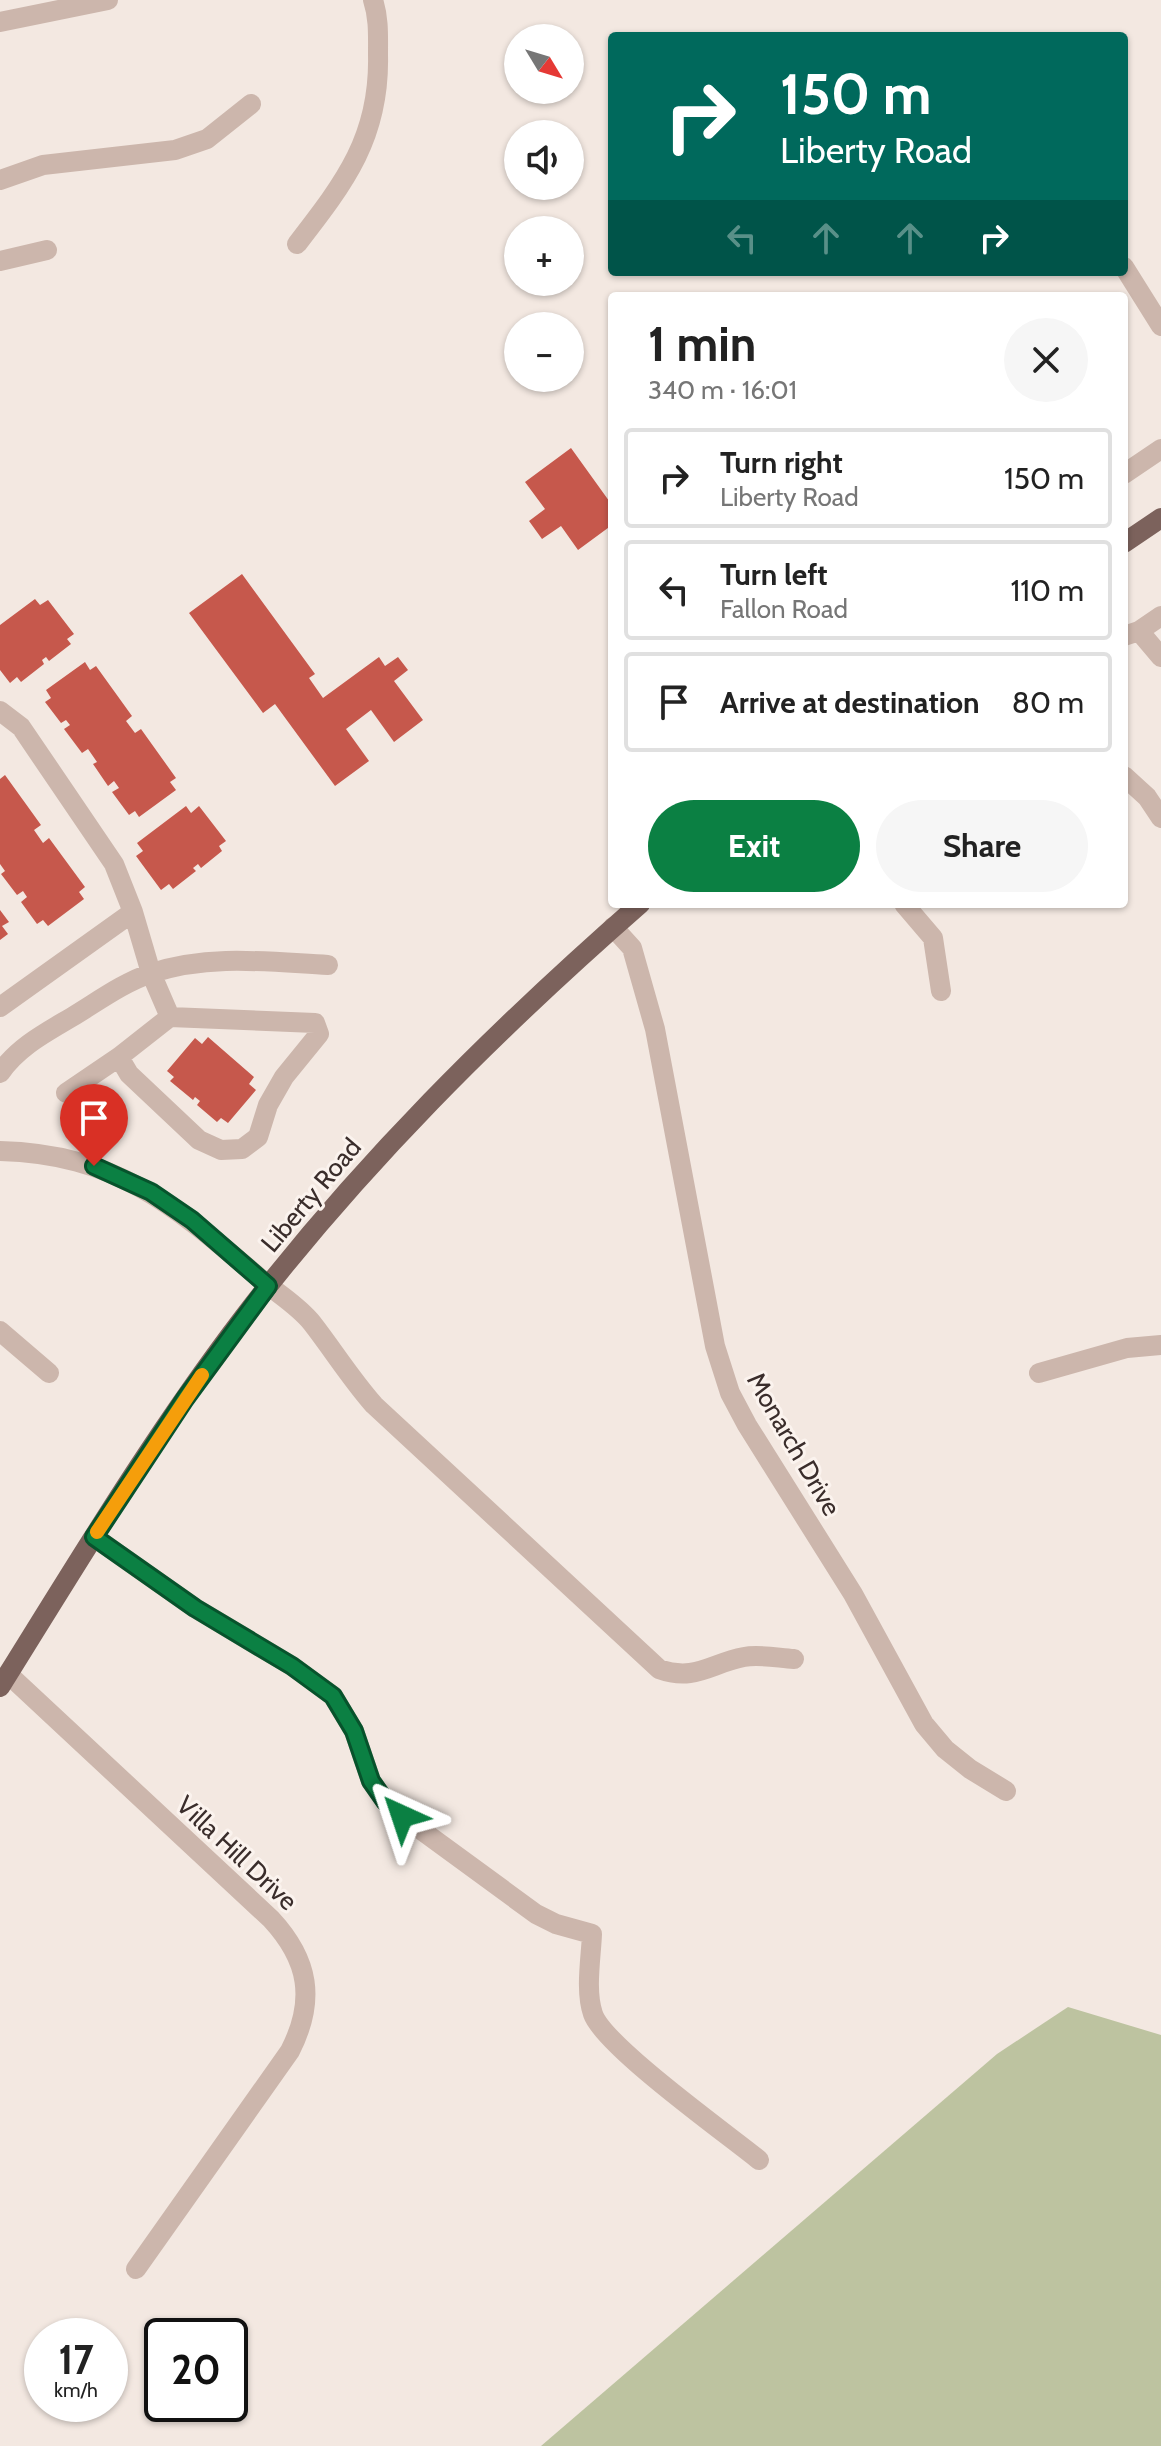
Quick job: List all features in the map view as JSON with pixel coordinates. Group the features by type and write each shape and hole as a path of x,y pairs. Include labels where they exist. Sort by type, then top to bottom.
{"main road":[{"path":"1128,540 1161,518"},
{"name":"Liberty Road","path":"4,1680 185,1399 268,1286 361,1175 435,1095 509,1022 635,908"}],"street":[{"path":"0,22 108,0"},
{"path":"297,244 338,190 361,152 377,101 378,15 373,0"},
{"path":"0,180 43,165 175,150 207,139 251,104"},
{"path":"0,261 47,250"},
{"path":"1128,273 1161,326"},
{"path":"1128,471 1161,449"},
{"path":"1161,616 1131,634 1161,657"},
{"path":"0,711 21,727 114,864 133,912 151,973 170,1017"},
{"path":"1128,780 1147,797 1161,818"},
{"path":"907,908 933,938 941,991"},
{"path":"0,1007 133,912"},
{"name":"Monarch Drive","path":"613,927 632,948 655,1029 715,1346 730,1393 853,1594 924,1724 945,1749 1006,1791"},
{"path":"0,1073 13,1055 42,1035 151,973 202,961 328,965"},
{"path":"66,1093 170,1017 315,1023 319,1034 284,1077 268,1105 258,1137 242,1149 221,1150 199,1140 129,1074 119,1057"},
{"path":"0,1151 34,1152 94,1166 151,1192 192,1220 310,1320 350,1378 374,1405 659,1669 690,1675 748,1656 794,1659"},
{"path":"0,1331 49,1373"},
{"path":"1039,1373 1127,1348 1161,1345"},
{"path":"94,1537 183,1601 292,1666 333,1696 354,1731 371,1781 385,1801 402,1816 536,1914 556,1924 592,1934 591,2005 594,2017 603,2030 652,2075 759,2160"},
{"name":"Villa Hill Drive","path":"4,1680 271,1919 290,1940 300,1959 306,1984 305,2013 290,2051 136,2269"}],"green space":[{"path":"1068,2007 1161,2035 1161,2446 541,2446 997,2054"}],"building":[{"path":"571,448 608,499 608,528 578,550 561,526 542,539 529,521 545,509 525,482"},
{"path":"242,574 315,674 309,678 323,698 379,657 385,666 398,657 408,670 394,681 423,720 394,742 371,710 346,729 369,761 335,786 275,704 263,713 189,613"},
{"path":"35,599 40,605 48,600 74,634 67,639 71,644 49,661 46,657 42,660 44,664 21,682 17,677 10,683 0,670 0,625"},
{"path":"85,662 90,670 96,666 132,716 126,721 135,733 141,729 176,778 170,782 176,790 139,817 135,811 129,815 112,792 119,788 114,781 108,786 93,764 97,762 88,749 82,753 64,729 70,725 66,720 61,723 45,702 51,698 46,690"},
{"path":"5,775 41,825 34,830 43,843 49,838 85,887 79,892 84,899 48,926 43,920 37,924 21,902 27,897 23,891 17,895 1,874 5,871 0,864 0,779"},
{"path":"186,806 191,813 199,806 226,841 219,846 222,851 201,868 198,864 193,868 196,871 173,889 169,884 161,890 136,856 143,851 137,843"},
{"path":"0,910 9,922 2,926 8,934 0,940"},
{"path":"208,1037 254,1077 249,1084 256,1090 228,1123 221,1118 217,1122 197,1105 200,1101 195,1097 193,1100 170,1081 174,1077 167,1071 195,1038 202,1044"}],"slow traffic":[{"path":"97,1532 202,1375"}],"route":[{"path":"94,1166 151,1192 192,1220 268,1286 185,1399 94,1537 160,1585 292,1666 333,1696 354,1731 371,1781 385,1801 402,1816"}]}
